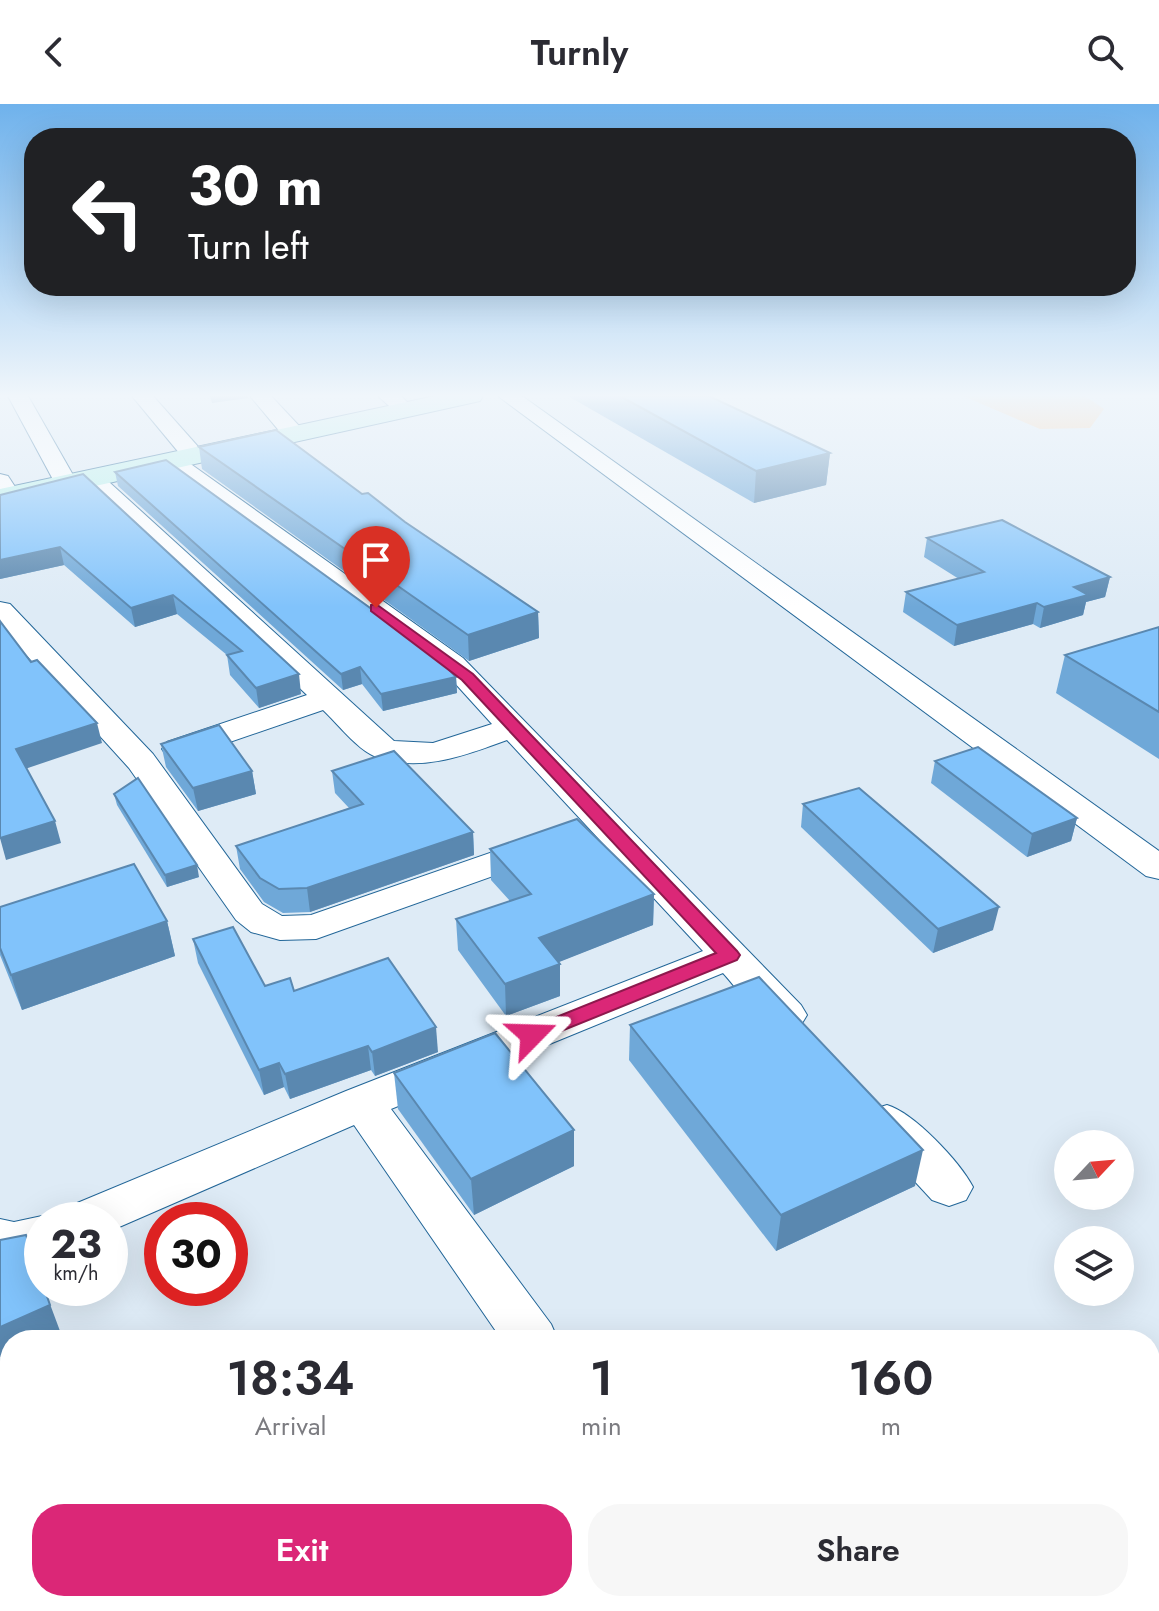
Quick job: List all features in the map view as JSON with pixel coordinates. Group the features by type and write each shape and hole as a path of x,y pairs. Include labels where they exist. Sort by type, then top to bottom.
{"main road":[{"path":"3,491 138,466"}],"street":[{"path":"69,466 78,479 383,748 400,755 440,751 515,727"},
{"path":"194,466 453,664 515,727 582,832 730,955 807,1037"},
{"path":"605,466 1159,868"},
{"path":"0,610 141,761 249,912 264,925 291,930 316,927 582,832"},
{"path":"141,761 329,698"},
{"path":"128,1203 362,1103 730,955"},
{"path":"861,1095 949,1187"},
{"path":"362,1103 525,1330"},
{"path":"0,1239 14,1242 24,1240"}],"building":[{"path":"139,466 175,466 435,655 456,677 381,694 360,667 341,674 115,472"},
{"path":"227,466 325,466 538,612 468,635"},
{"path":"748,466 775,466 756,471"},
{"path":"83,474 299,674 256,688 227,655 242,651 173,595 131,608 60,547 0,560 0,495"},
{"path":"1002,520 1110,577 1074,587 1088,595 1044,607 1037,603 957,625 906,592 984,572 927,538"},
{"path":"0,621 31,662 37,660 97,723 16,749 55,821 0,838"},
{"path":"1159,627 1159,712 1065,655"},
{"path":"219,725 252,771 193,788 161,744"},
{"path":"978,747 1077,818 1032,834 935,761"},
{"path":"394,751 473,832 307,888 279,889 260,878 236,846 363,804 332,771"},
{"path":"138,778 197,865 165,875 114,794"},
{"path":"859,788 999,907 938,929 803,804"},
{"path":"577,819 654,894 539,938 560,964 505,984 456,919 531,894 490,849"},
{"path":"134,864 167,921 11,975 0,948 0,907"},
{"path":"233,927 265,986 290,978 294,991 388,958 436,1027 372,1052 368,1046 285,1074 279,1063 259,1070 193,939"},
{"path":"759,977 923,1150 781,1215 630,1025"},
{"path":"495,1033 574,1130 471,1179 394,1073"},
{"path":"24,1235 24,1306 48,1306 0,1327 0,1240"}],"route":[{"path":"376,608 467,677 730,955 532,1035"}]}
